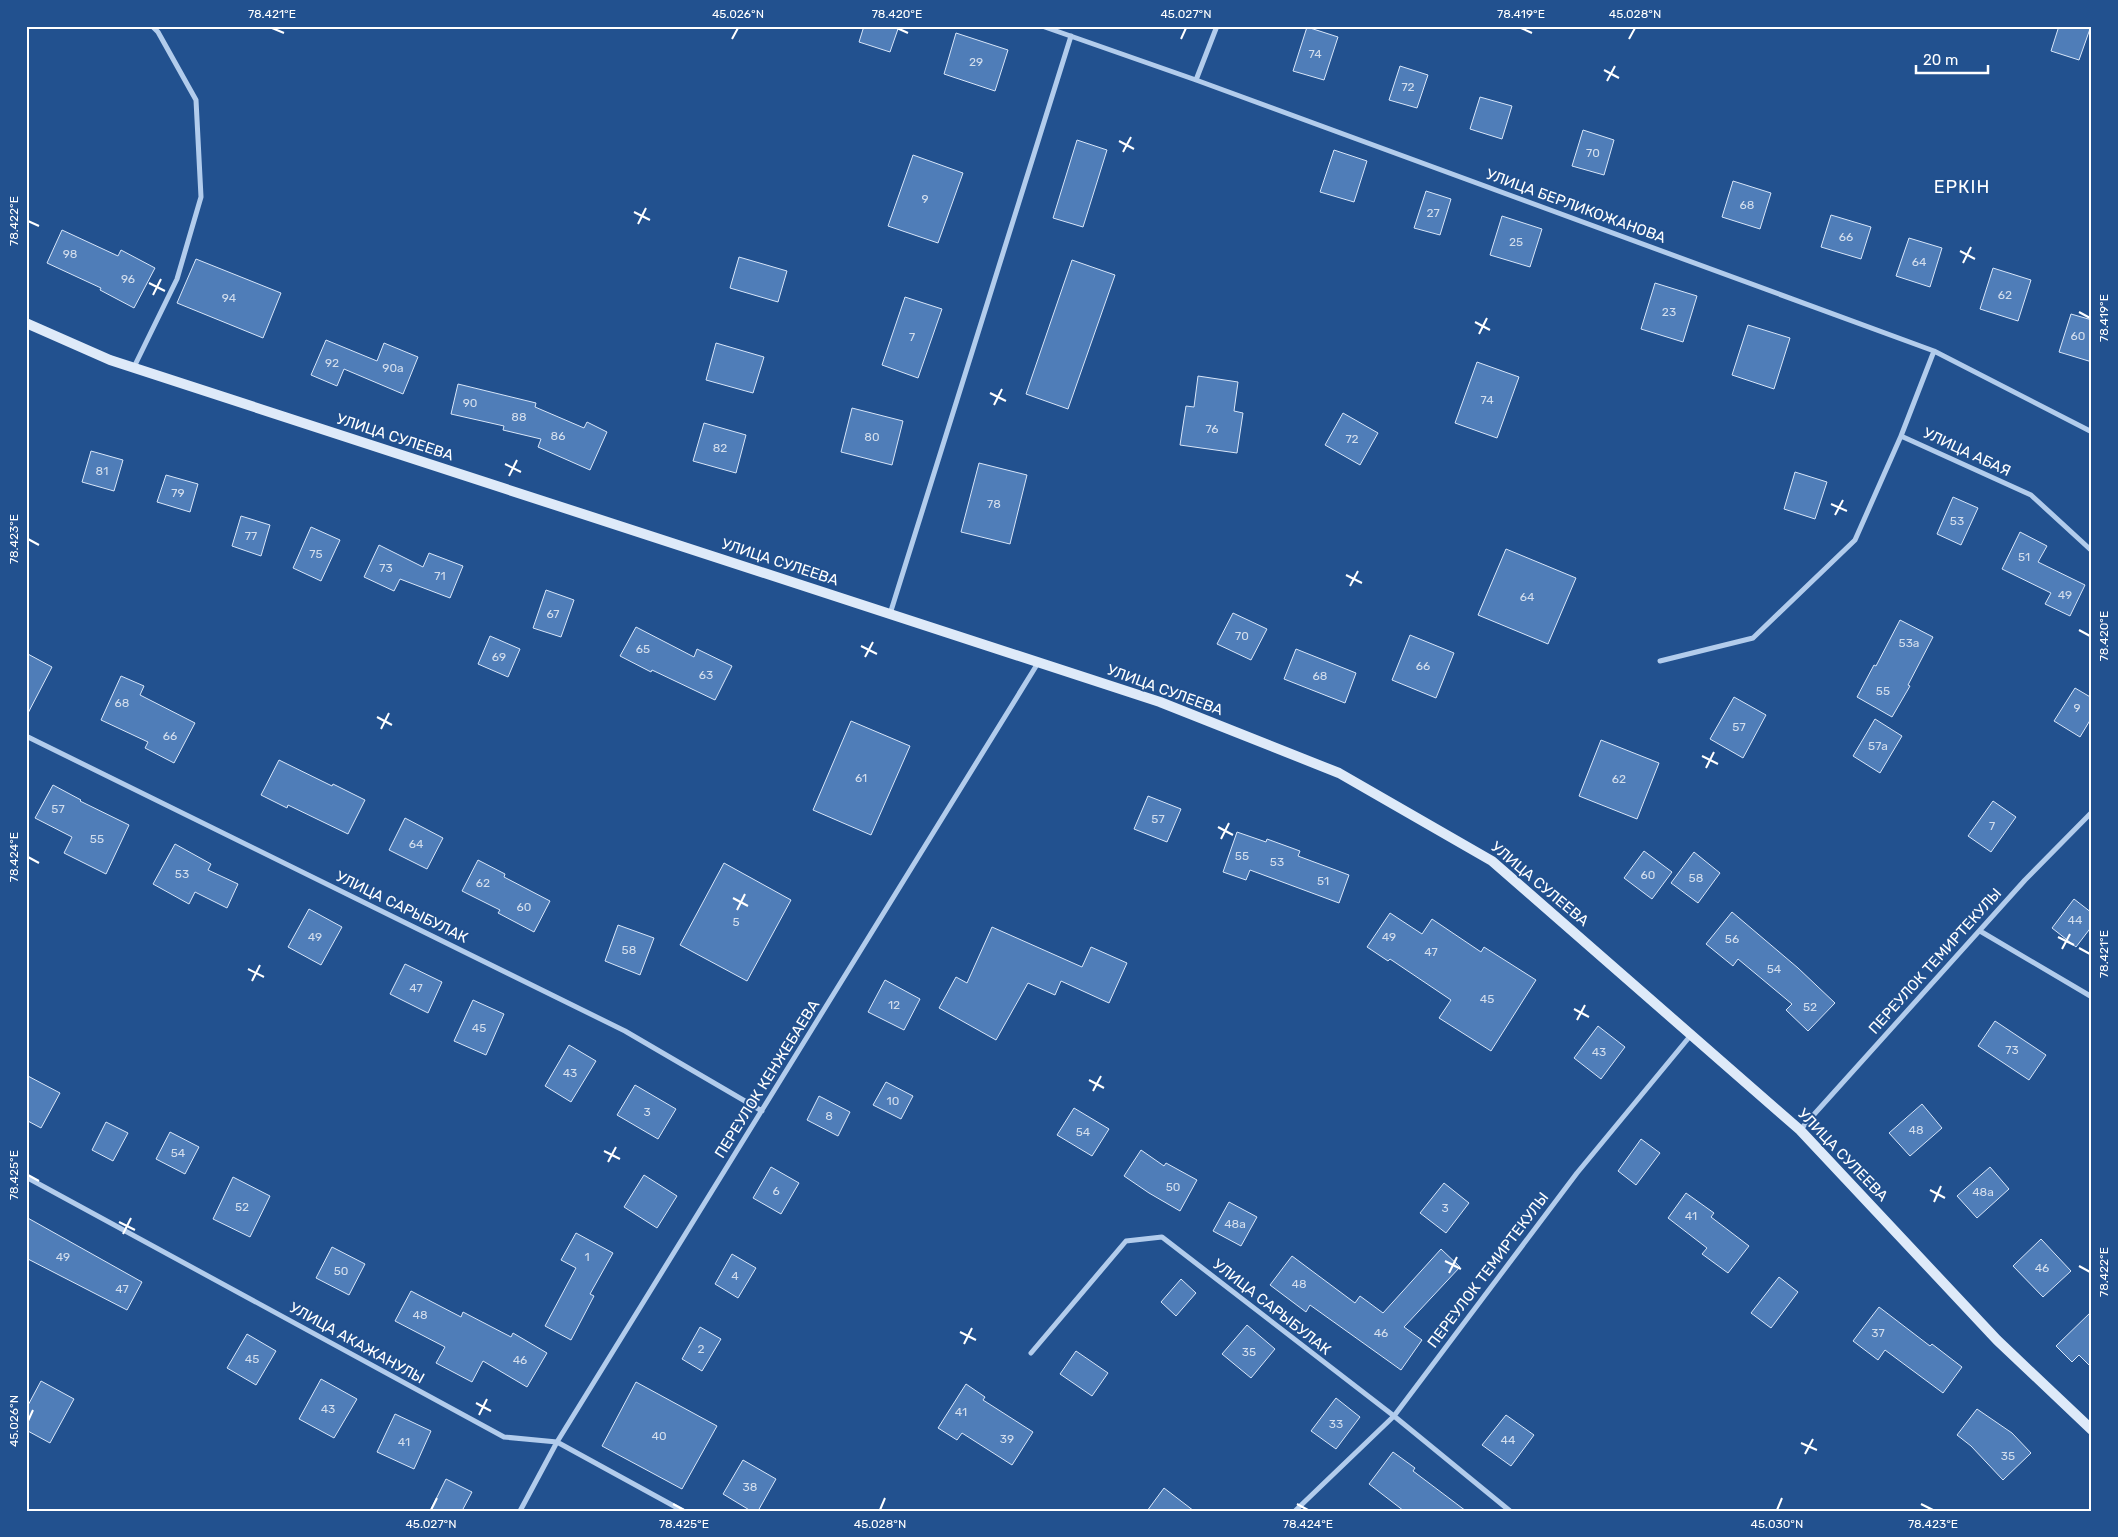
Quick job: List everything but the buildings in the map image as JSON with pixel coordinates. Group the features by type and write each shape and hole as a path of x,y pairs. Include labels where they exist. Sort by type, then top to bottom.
{"main road":[{"name":"УЛИЦА СУЛЕЕВА","path":"26,322 110,360 1160,702 1340,774 1492,861 1691,1034 1800,1130 1997,1340 2092,1430"}],"street":[{"path":"134,368 177,279 201,198 196,100 158,32 152,26"},
{"name":"УЛИЦА БЕРЛИКОЖАНОВА","path":"1042,26 1196,80 1934,351 2092,432"},
{"path":"1196,80 1217,26"},
{"path":"890,614 1071,36"},
{"name":"УЛИЦА АБАЯ","path":"1934,351 1901,436 2031,496 2092,551"},
{"path":"1660,661 1753,638 1855,540 1901,436"},
{"name":"ПЕРЕУЛОК КЕНЖЕБАЕВА","path":"520,1511 558,1442 1039,662"},
{"name":"УЛИЦА САРЫБУЛАК","path":"26,736 625,1032 762,1111"},
{"name":"ПЕРЕУЛОК ТЕМИРТЕКУЛЫ","path":"1800,1130 2025,880 2092,812"},
{"path":"1980,931 2092,997"},
{"name":"ПЕРЕУЛОК ТЕМИРТЕКУЛЫ","path":"1295,1511 1394,1416 1577,1173 1691,1034"},
{"name":"УЛИЦА АКАЖАНУЛЫ","path":"26,1177 504,1437 558,1442 683,1511"},
{"name":"УЛИЦА САРЫБУЛАК","path":"1031,1353 1126,1240 1162,1237 1394,1416 1510,1511"}],"district":[{"name":"ЕРКІН","path":"1962,187"}]}
